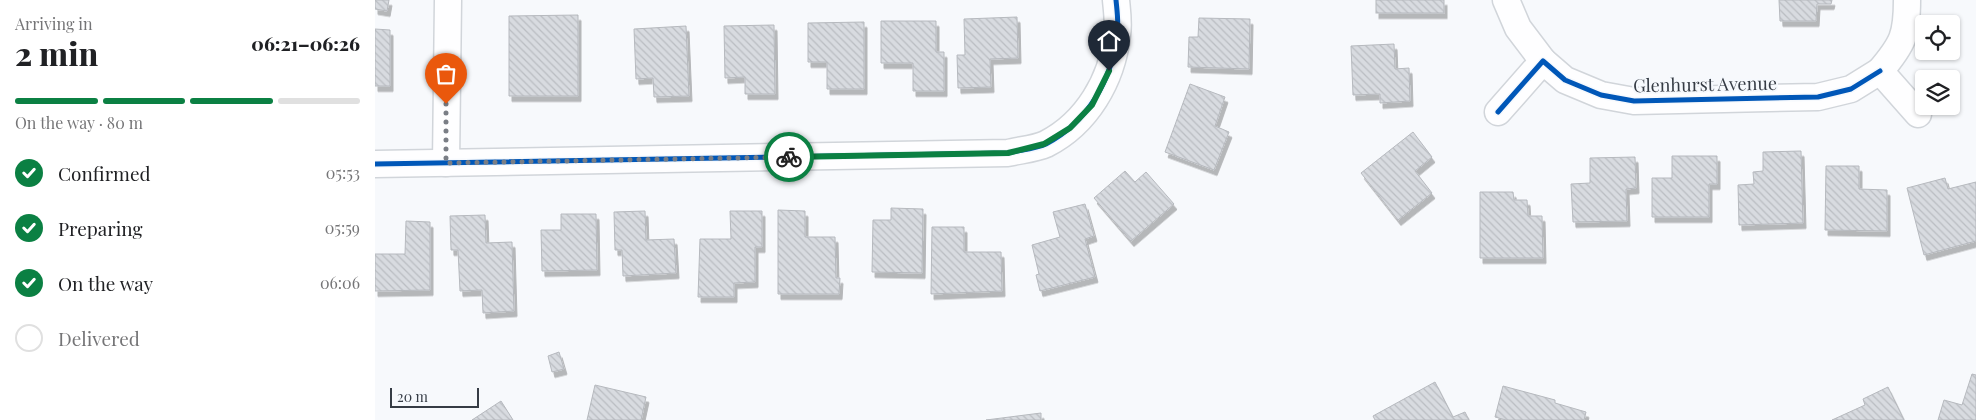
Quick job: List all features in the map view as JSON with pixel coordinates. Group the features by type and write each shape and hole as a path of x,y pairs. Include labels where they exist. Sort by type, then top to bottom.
{"street":[{"path":"446,163 448,0"},
{"path":"375,164 1008,153 1044,144 1070,128 1092,105 1109,71 1117,34 1116,0"},
{"name":"Glenhurst Avenue","path":"1506,0 1518,28 1543,61 1565,80 1601,95 1633,101 1818,97 1851,89 1880,71 1897,50 1907,24 1907,0"},
{"path":"1498,112 1543,61"},
{"path":"1880,71 1915,111"}],"building":[{"path":"375,0 389,0 387,11 375,9"},
{"path":"1376,0 1444,0 1444,13 1376,13"},
{"path":"1779,0 1832,0 1831,4 1817,4 1816,21 1780,21"},
{"path":"578,15 578,96 509,96 509,16"},
{"path":"1017,17 1018,58 990,59 991,87 958,88 957,55 965,55 964,19"},
{"path":"1199,18 1250,19 1249,69 1188,67 1189,37 1198,37"},
{"path":"881,21 936,21 936,52 944,52 944,91 913,91 913,63 881,63"},
{"path":"864,22 864,89 827,89 827,62 808,62 808,23"},
{"path":"774,25 775,94 745,94 745,77 725,78 724,26"},
{"path":"686,26 689,96 654,97 653,78 636,79 634,29"},
{"path":"375,29 390,30 390,86 375,86"},
{"path":"1394,44 1395,69 1409,68 1410,101 1380,103 1380,94 1353,95 1351,46"},
{"path":"1190,84 1225,97 1215,126 1229,132 1214,170 1165,152"},
{"path":"1413,132 1432,157 1415,171 1432,193 1398,220 1361,173"},
{"path":"1801,151 1803,223 1739,225 1738,185 1754,184 1753,172 1763,171 1763,152"},
{"path":"1672,156 1717,156 1717,184 1709,184 1709,217 1652,217 1652,178 1672,178"},
{"path":"1635,157 1636,188 1626,189 1627,221 1573,222 1571,184 1590,183 1590,158"},
{"path":"1826,166 1859,166 1859,189 1887,190 1887,231 1825,230"},
{"path":"1125,171 1135,182 1146,172 1174,204 1131,241 1094,198"},
{"path":"1945,178 1948,189 1976,182 1976,241 1924,255 1907,188"},
{"path":"1480,192 1513,192 1514,200 1527,200 1528,216 1542,216 1543,258 1480,258"},
{"path":"1085,204 1094,236 1085,239 1095,277 1040,291 1036,275 1039,274 1032,245 1060,237 1053,212"},
{"path":"891,208 923,209 922,273 872,272 873,220 891,220"},
{"path":"778,210 805,211 805,237 835,237 836,278 840,278 839,294 778,294"},
{"path":"645,211 646,240 674,239 676,273 623,276 622,250 615,250 614,212"},
{"path":"730,211 762,211 762,247 755,247 755,282 734,283 734,297 698,297 700,239 731,239"},
{"path":"561,214 596,214 597,270 542,271 541,230 561,230"},
{"path":"485,215 486,243 512,242 514,311 483,313 482,290 460,291 458,250 451,250 450,216"},
{"path":"406,221 430,222 430,290 375,291 375,254 405,254"},
{"path":"932,227 964,227 964,252 1001,252 1002,291 931,294"},
{"path":"559,352 564,369 552,372 548,356"},
{"path":"1972,374 1976,375 1976,420 1938,420 1944,400 1962,405"},
{"path":"1435,382 1453,417 1465,412 1469,420 1375,420 1373,416"},
{"path":"595,385 646,397 641,420 587,420"},
{"path":"1503,386 1555,400 1555,403 1586,412 1584,420 1506,420 1495,417"},
{"path":"1888,387 1904,420 1832,420 1865,405 1863,399"},
{"path":"501,401 513,420 472,420"},
{"path":"1041,413 1041,420 986,420"}],"cycle path":[{"path":"375,164 1008,153 1032,148 1046,144 1061,135 1074,124 1095,99 1110,68 1114,52 1118,26 1116,0"},
{"path":"1498,112 1543,61 1565,80 1601,95 1634,101 1818,97 1851,89 1880,71"}],"way so far":[{"path":"446,104 446,163 789,157"}],"route":[{"path":"789,157 1008,153 1044,144 1070,128 1092,105 1109,71"}]}
